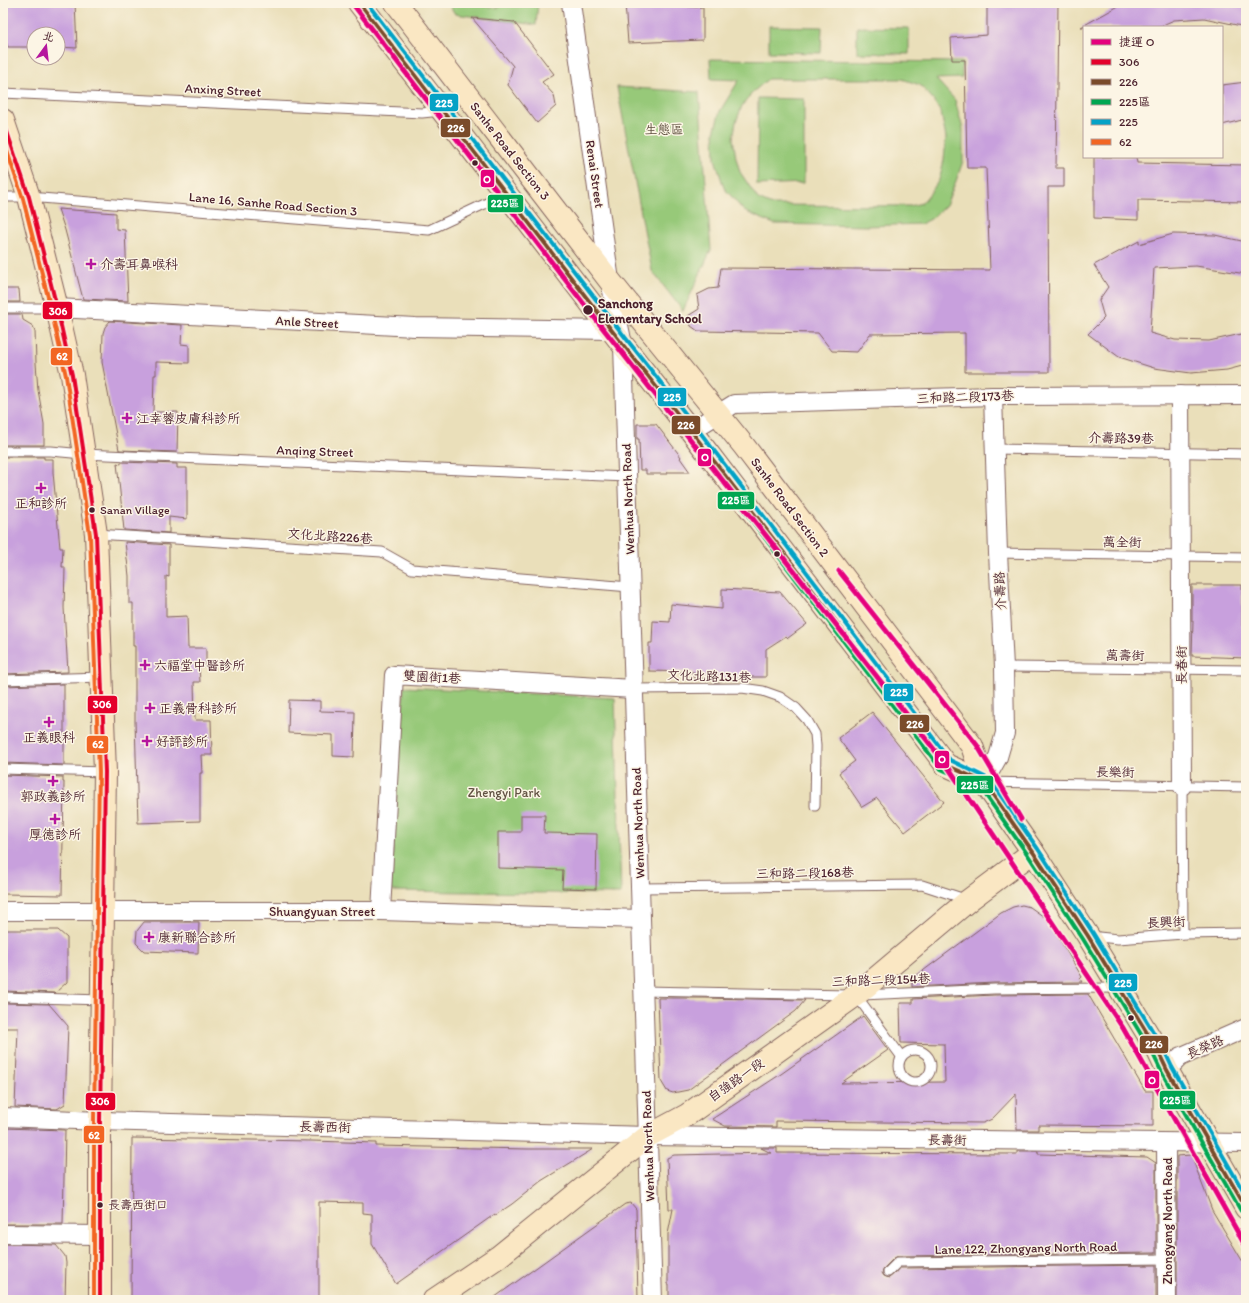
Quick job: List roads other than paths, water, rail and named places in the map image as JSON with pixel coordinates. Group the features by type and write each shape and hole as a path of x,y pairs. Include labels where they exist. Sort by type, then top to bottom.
{"main road":[{"path":"359,3 691,431 946,765 984,782"},
{"name":"Sanhe Road Section 3","path":"396,3 610,281"},
{"path":"3,120 7,143 29,197 57,308 72,375 96,534 106,772 100,1121 100,1300"},
{"name":"Sanhe Road Section 2","path":"610,281 744,446 972,746 984,782 1033,852 1120,988 1158,1051 1167,1070 1246,1208"},
{"name":"自強路一段","path":"434,1300 498,1256 648,1136 687,1115 856,995 969,900 1033,852"}],"street":[{"name":"Renai Street","path":"572,3 617,337"},
{"name":"Anle Street","path":"57,308 617,337"},
{"name":"Wenhua North Road","path":"617,337 627,477 653,1300"},
{"name":"長春街","path":"1180,395 1182,786"},
{"name":"三和路二段173巷","path":"691,431 734,404 993,396 1246,395"},
{"name":"介壽路","path":"984,782 998,757 1006,733 993,396"},
{"name":"雙園街1巷","path":"381,911 394,675 633,689"},
{"name":"Shuangyuan Street","path":"3,911 381,911 640,919"},
{"name":"長榮路","path":"1167,1070 1180,1058 1246,1028"},
{"name":"長壽西街","path":"3,1117 648,1136"},
{"name":"長壽街","path":"648,1136 1246,1143"},
{"name":"Zhongyang North Road","path":"1166,1142 1167,1300"},
{"path":"3,1234 100,1236"}],"lane":[{"name":"Anxing Street","path":"3,93 422,113 442,111"},
{"name":"Lane 16, Sanhe Road Section 3","path":"3,197 29,197 430,230 506,194"},
{"name":"Anle Street","path":"3,308 57,308"},
{"name":"介壽路39巷","path":"995,448 1246,454"},
{"name":"Anqing Street","path":"3,451 51,450 83,454 627,477"},
{"name":"文化北路226巷","path":"96,534 382,552 412,569 630,587"},
{"name":"萬全街","path":"998,553 1246,557"},
{"name":"萬壽街","path":"1004,667 1246,670"},
{"path":"3,680 102,678"},
{"name":"文化北路131巷","path":"633,689 742,688 763,691 780,697 796,708 807,720 814,734 816,746 815,806"},
{"path":"3,769 106,772"},
{"name":"長樂街","path":"984,782 1246,788"},
{"name":"長春街","path":"1182,786 1183,934"},
{"name":"三和路二段168巷","path":"640,888 922,885 969,900"},
{"name":"長興街","path":"1088,936 1118,939 1183,934 1246,933"},
{"name":"三和路二段154巷","path":"643,991 856,995 994,989 1120,988"},
{"path":"856,995 901,1056"},
{"path":"3,997 102,1000"},
{"name":"Lane 122, Zhongyang North Road","path":"888,1272 898,1262 1167,1259"}],"metro line":[{"name":"O","path":"352,3 587,308 948,767 1123,1028 1246,1247"},
{"name":"O","path":"839,571 977,745 1021,819"}],"place":[{"name":"介壽耳鼻喉科","path":"91,264"},
{"name":"Sanchong Elementary School","path":"588,310"},
{"name":"江幸蓉皮膚科診所","path":"127,418"},
{"name":"正和診所","path":"41,488"},
{"name":"Sanan Village","path":"92,510"},
{"name":"六福堂中醫診所","path":"145,665"},
{"name":"正義骨科診所","path":"150,708"},
{"name":"正義眼科","path":"49,722"},
{"name":"好評診所","path":"147,741"},
{"name":"郭政義診所","path":"53,781"},
{"name":"厚德診所","path":"55,819"},
{"name":"康新聯合診所","path":"149,937"},
{"name":"長壽西街口","path":"100,1205"}],"park label":[{"name":"生態區","path":"664,129"},
{"name":"Zhengyi Park","path":"504,792"}]}
